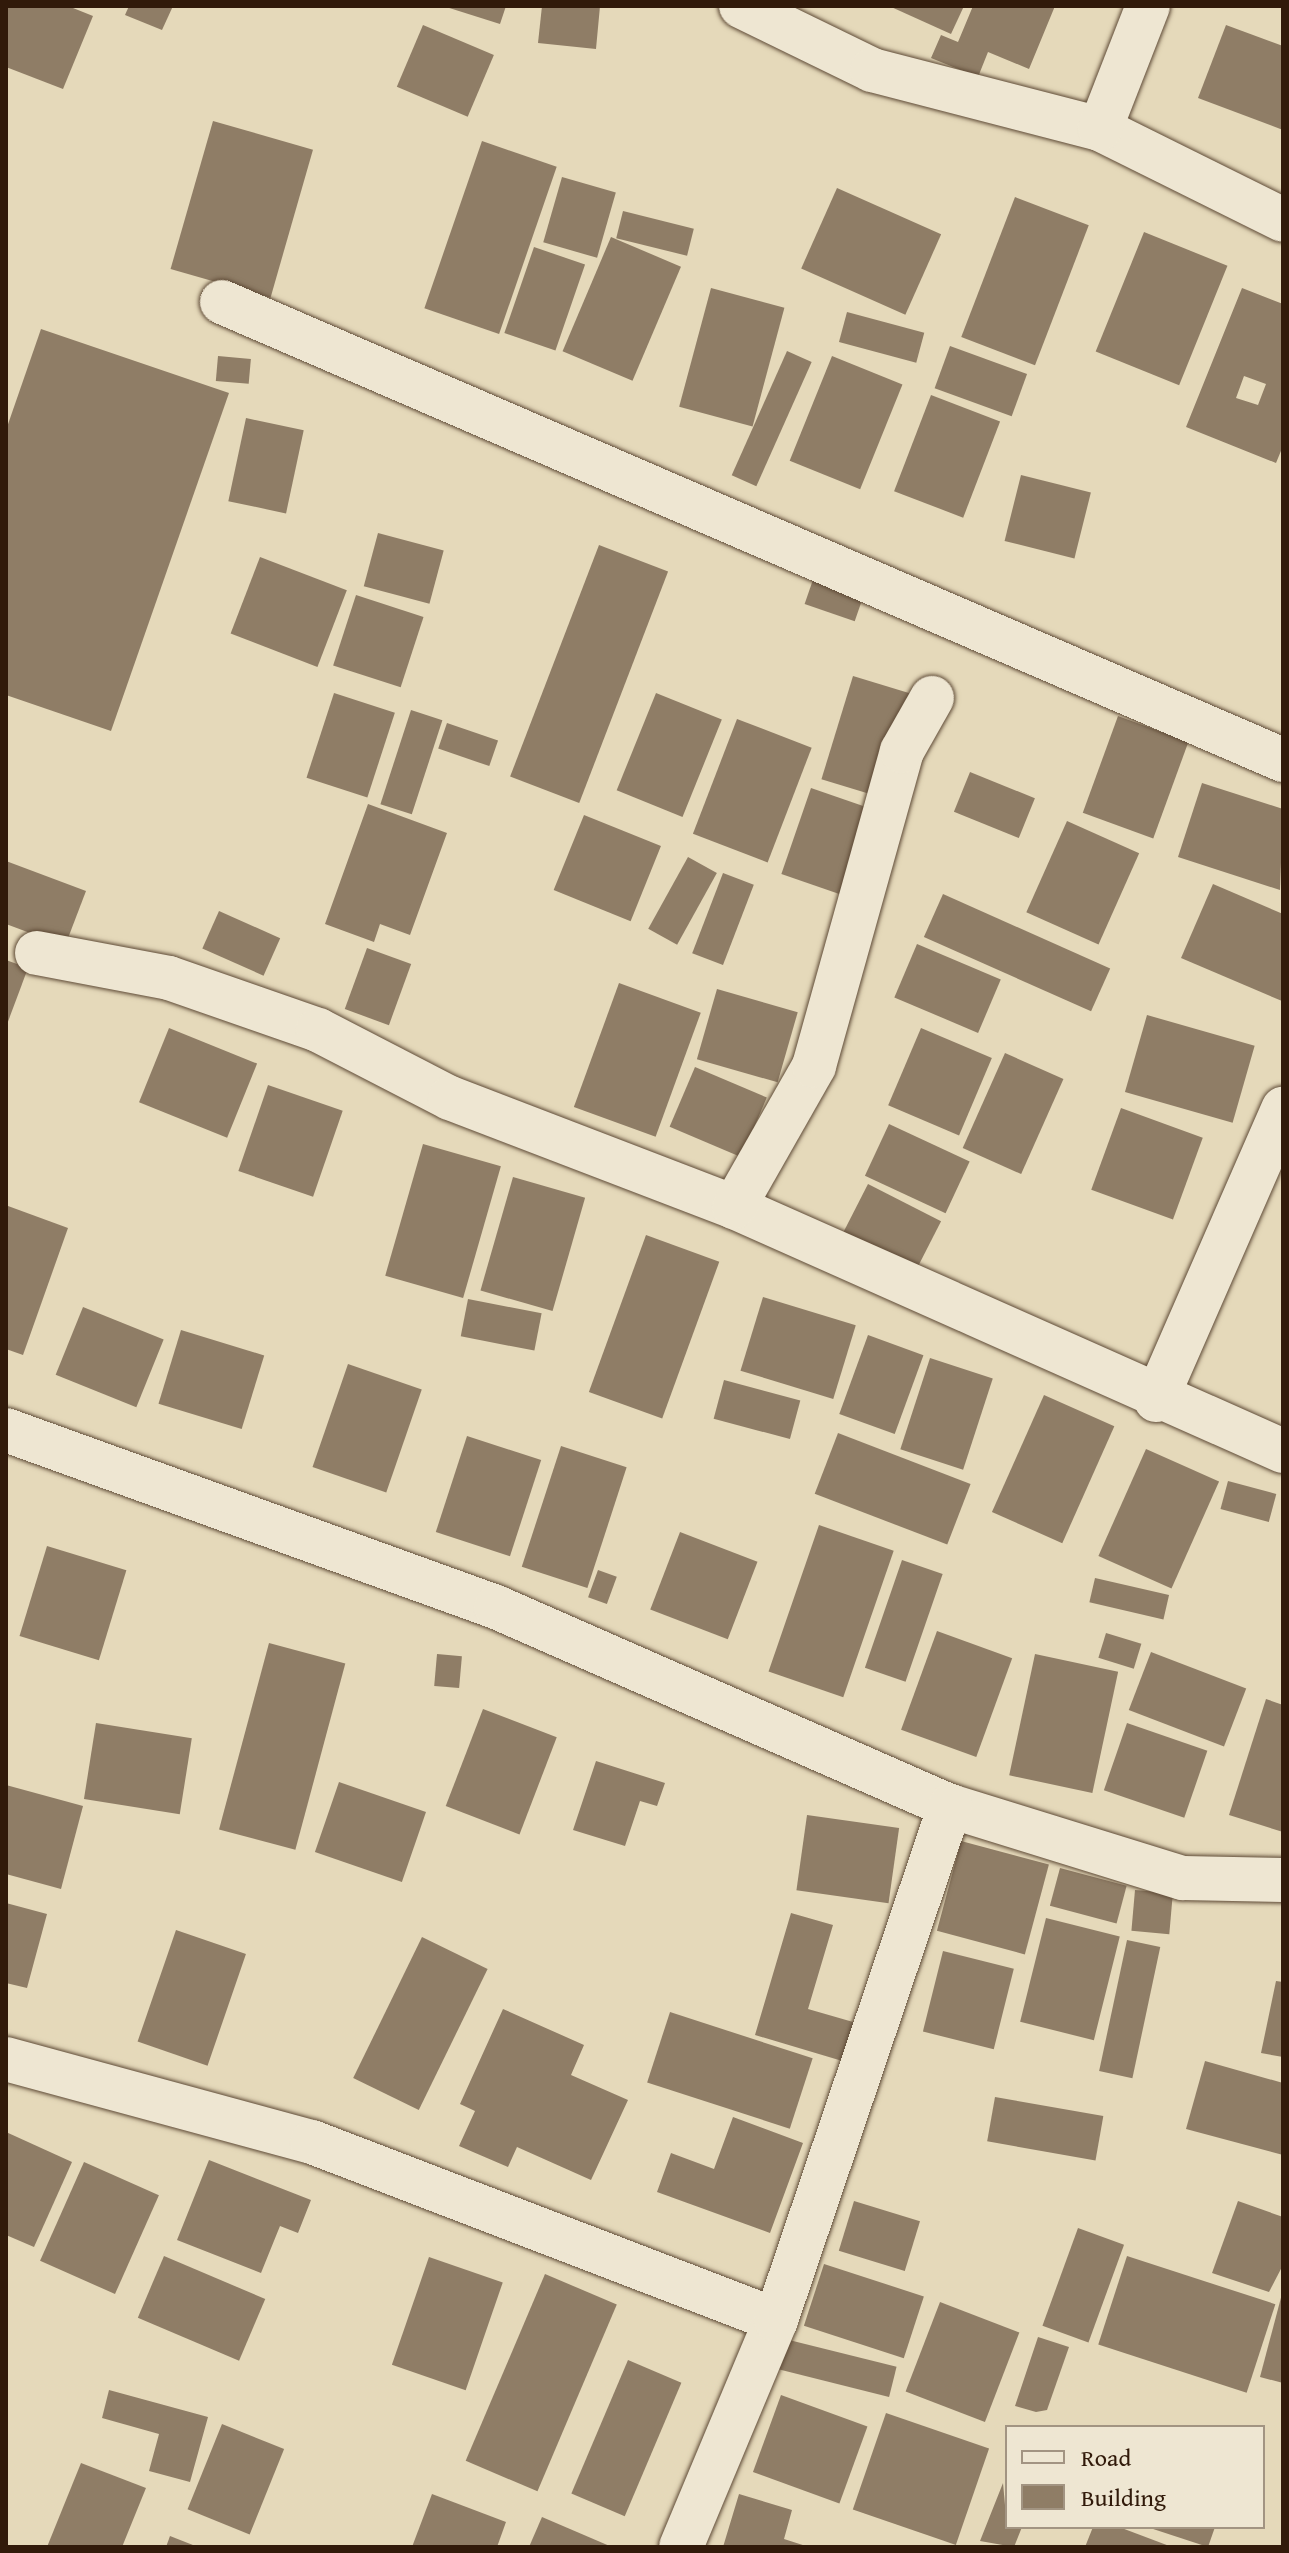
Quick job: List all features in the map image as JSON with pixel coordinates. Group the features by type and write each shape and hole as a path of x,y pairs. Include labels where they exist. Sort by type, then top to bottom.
{"street":[{"path":"741,6 872,70 1100,129 1283,220"},
{"path":"1100,129 1148,6"},
{"path":"222,302 1283,760"},
{"path":"734,1207 814,1066 902,751 932,698"},
{"path":"37,953 169,978 318,1030 450,1098 734,1207 1156,1400 1283,1451"},
{"path":"1156,1400 1283,1109"},
{"path":"6,1430 496,1607 950,1806 1183,1878 1283,1880"},
{"path":"681,2547 776,2320 950,1806"},
{"path":"6,2059 312,2142 776,2320"}],"building":[{"path":"6,6 68,6 93,16 63,89 6,67"},
{"path":"129,6 173,6 162,30 125,15"},
{"path":"443,6 506,6 500,24"},
{"path":"542,6 600,6 596,49 538,43"},
{"path":"889,6 964,6 951,34"},
{"path":"973,6 1055,6 1029,69 988,52 978,77 931,58 941,35 958,42"},
{"path":"423,25 494,55 468,117 397,87"},
{"path":"1226,25 1283,46 1283,130 1198,98"},
{"path":"213,121 313,150 271,298 171,269"},
{"path":"482,141 557,167 499,334 424,308"},
{"path":"562,177 616,192 597,258 543,242"},
{"path":"837,188 941,234 905,315 801,268"},
{"path":"1015,197 1089,225 1035,365 961,337"},
{"path":"623,211 694,229 687,256 616,238"},
{"path":"1144,232 1227,266 1179,385 1096,352"},
{"path":"611,237 681,267 633,381 563,351"},
{"path":"534,247 585,265 555,351 504,333"},
{"path":"711,288 784,308 753,426 679,407"},
{"path":"1242,288 1283,304 1283,446 1276,463 1186,427","holes":["1244,376 1266,384 1258,405 1236,398"]},
{"path":"847,312 924,333 916,363 839,342"},
{"path":"41,329 229,393 111,731 6,695 6,430"},
{"path":"950,346 1027,374 1012,416 935,388"},
{"path":"787,351 812,362 756,486 732,475"},
{"path":"218,356 251,359 249,384 216,381"},
{"path":"832,356 902,384 860,489 790,461"},
{"path":"931,395 1000,422 963,518 894,491"},
{"path":"246,418 304,430 286,513 228,501"},
{"path":"1021,475 1091,492 1074,558 1005,541"},
{"path":"378,533 444,551 429,604 364,586"},
{"path":"599,545 668,572 579,803 510,777"},
{"path":"260,557 347,590 317,667 231,634"},
{"path":"816,571 866,588 855,621 805,604"},
{"path":"356,595 424,617 401,687 333,665"},
{"path":"853,676 917,696 885,799 821,779"},
{"path":"334,693 395,713 367,797 306,778"},
{"path":"656,693 722,720 682,817 617,790"},
{"path":"411,710 442,720 412,814 380,804"},
{"path":"1118,716 1188,742 1153,838 1083,813"},
{"path":"737,719 812,748 768,862 693,834"},
{"path":"447,723 498,741 489,766 438,749"},
{"path":"970,772 1035,798 1019,838 954,812"},
{"path":"1202,783 1283,809 1280,890 1178,857"},
{"path":"811,788 882,812 852,898 781,874"},
{"path":"368,804 447,833 410,935 380,924 374,942 325,924"},
{"path":"584,815 661,846 631,921 554,890"},
{"path":"1067,821 1139,853 1098,944 1026,912"},
{"path":"688,857 717,873 677,945 648,929"},
{"path":"6,861 86,891 65,946 6,924"},
{"path":"723,873 754,885 723,965 692,953"},
{"path":"1213,884 1283,914 1282,1001 1181,958"},
{"path":"943,894 1110,968 1091,1011 924,937"},
{"path":"219,911 280,938 264,976 202,948"},
{"path":"917,944 1001,980 978,1033 894,997"},
{"path":"367,948 411,964 389,1025 345,1009"},
{"path":"6,960 28,968 6,1027"},
{"path":"619,983 701,1013 656,1137 574,1107"},
{"path":"717,989 798,1012 778,1082 697,1059"},
{"path":"1147,1015 1255,1046 1233,1123 1125,1092"},
{"path":"169,1028 257,1064 227,1138 139,1102"},
{"path":"921,1028 992,1058 959,1135 888,1105"},
{"path":"1005,1053 1063,1079 1021,1174 963,1148"},
{"path":"695,1067 767,1097 741,1157 670,1127"},
{"path":"268,1085 343,1111 313,1197 238,1171"},
{"path":"1121,1108 1203,1138 1173,1220 1091,1190"},
{"path":"889,1124 970,1162 946,1213 865,1176"},
{"path":"423,1144 501,1166 463,1298 385,1276"},
{"path":"513,1177 585,1198 553,1311 480,1290"},
{"path":"868,1184 941,1221 917,1269 843,1232"},
{"path":"8,1206 68,1228 23,1355 6,1349"},
{"path":"646,1235 719,1262 662,1419 589,1392"},
{"path":"763,1297 856,1325 833,1399 740,1371"},
{"path":"468,1299 542,1313 534,1351 461,1336"},
{"path":"83,1307 164,1340 136,1407 56,1375"},
{"path":"181,1330 264,1355 242,1429 158,1404"},
{"path":"868,1335 923,1355 895,1434 839,1414"},
{"path":"930,1358 993,1378 963,1470 900,1449"},
{"path":"348,1364 422,1389 386,1492 313,1467"},
{"path":"724,1380 800,1400 790,1439 714,1419"},
{"path":"1044,1395 1114,1426 1062,1543 992,1512"},
{"path":"838,1433 971,1484 947,1545 815,1494"},
{"path":"467,1436 541,1460 510,1556 436,1532"},
{"path":"561,1446 627,1467 587,1588 522,1567"},
{"path":"1146,1449 1219,1482 1171,1588 1098,1556"},
{"path":"1228,1481 1276,1494 1269,1522 1220,1509"},
{"path":"819,1525 894,1551 843,1697 769,1672"},
{"path":"680,1532 757,1562 728,1639 650,1609"},
{"path":"47,1546 126,1570 99,1660 20,1636"},
{"path":"902,1560 943,1574 906,1682 865,1668"},
{"path":"598,1570 617,1577 607,1604 588,1597"},
{"path":"1095,1578 1169,1595 1163,1619 1089,1602"},
{"path":"937,1631 1012,1658 976,1757 901,1730"},
{"path":"1106,1633 1141,1644 1134,1669 1098,1658"},
{"path":"269,1643 345,1663 295,1850 219,1829"},
{"path":"1151,1652 1246,1689 1224,1746 1129,1710"},
{"path":"437,1654 462,1656 459,1688 434,1686"},
{"path":"1035,1654 1118,1672 1092,1793 1009,1775"},
{"path":"1266,1699 1283,1705 1283,1832 1229,1815"},
{"path":"483,1709 557,1737 519,1834 446,1806"},
{"path":"96,1723 192,1738 180,1814 84,1799"},
{"path":"1127,1723 1207,1751 1184,1818 1104,1790"},
{"path":"596,1761 665,1783 657,1806 640,1801 625,1846 573,1830"},
{"path":"339,1782 426,1812 402,1882 315,1852"},
{"path":"6,1785 83,1806 61,1889 6,1874"},
{"path":"807,1815 899,1828 889,1903 796,1890"},
{"path":"961,1841 1049,1865 1025,1954 937,1931"},
{"path":"1060,1868 1127,1886 1117,1924 1050,1906"},
{"path":"1135,1890 1173,1893 1169,1934 1131,1931"},
{"path":"6,1903 47,1914 27,1988 6,1983"},
{"path":"791,1913 833,1925 808,2009 860,2024 849,2063 755,2035"},
{"path":"1046,1918 1120,1936 1094,2040 1020,2022"},
{"path":"176,1930 246,1954 208,2066 138,2042"},
{"path":"422,1937 488,1969 419,2110 353,2078"},
{"path":"1127,1940 1160,1947 1132,2078 1099,2071"},
{"path":"943,1951 1014,1969 994,2049 923,2032"},
{"path":"1276,1981 1283,1982 1283,2057 1261,2053"},
{"path":"503,2009 584,2045 571,2075 628,2100 591,2180 517,2147 508,2167 459,2146 475,2111 460,2104"},
{"path":"670,2012 813,2058 790,2129 647,2082"},
{"path":"1205,2061 1283,2083 1283,2155 1186,2129"},
{"path":"995,2097 1103,2116 1096,2160 987,2141"},
{"path":"733,2117 803,2143 770,2233 657,2192 671,2153 714,2169"},
{"path":"6,2132 72,2162 34,2247 6,2235"},
{"path":"209,2160 311,2200 298,2233 280,2226 261,2273 177,2240"},
{"path":"84,2162 159,2195 115,2294 40,2261"},
{"path":"854,2201 920,2221 905,2271 839,2251"},
{"path":"1238,2201 1283,2217 1283,2265 1269,2292 1212,2273"},
{"path":"1078,2228 1124,2245 1088,2342 1042,2326"},
{"path":"164,2256 265,2299 239,2361 138,2318"},
{"path":"1127,2256 1275,2304 1247,2393 1098,2344"},
{"path":"429,2257 503,2282 466,2390 392,2365"},
{"path":"824,2264 924,2296 904,2358 804,2326"},
{"path":"545,2274 617,2304 537,2491 466,2461"},
{"path":"1283,2290 1283,2383 1260,2377"},
{"path":"940,2302 1019,2332 985,2422 906,2392"},
{"path":"1038,2337 1069,2347 1047,2410 1036,2412 1015,2406"},
{"path":"785,2339 897,2367 889,2397 778,2369"},
{"path":"628,2360 681,2383 625,2516 571,2493"},
{"path":"109,2390 208,2417 190,2482 149,2471 159,2434 102,2418"},
{"path":"781,2395 867,2426 839,2504 753,2472"},
{"path":"886,2413 989,2448 956,2545 853,2509"},
{"path":"222,2424 284,2449 250,2534 188,2509"},
{"path":"81,2463 146,2488 122,2547 47,2547"},
{"path":"1003,2483 1005,2529 1021,2529 1014,2547 980,2541"},
{"path":"432,2494 506,2522 497,2547 412,2547"},
{"path":"739,2494 792,2510 784,2539 809,2547 723,2547"},
{"path":"542,2517 612,2547 529,2547"},
{"path":"1092,2529 1124,2529 1172,2547 1085,2547"},
{"path":"1153,2529 1214,2529 1208,2547"},
{"path":"170,2536 198,2547 166,2547"}]}
